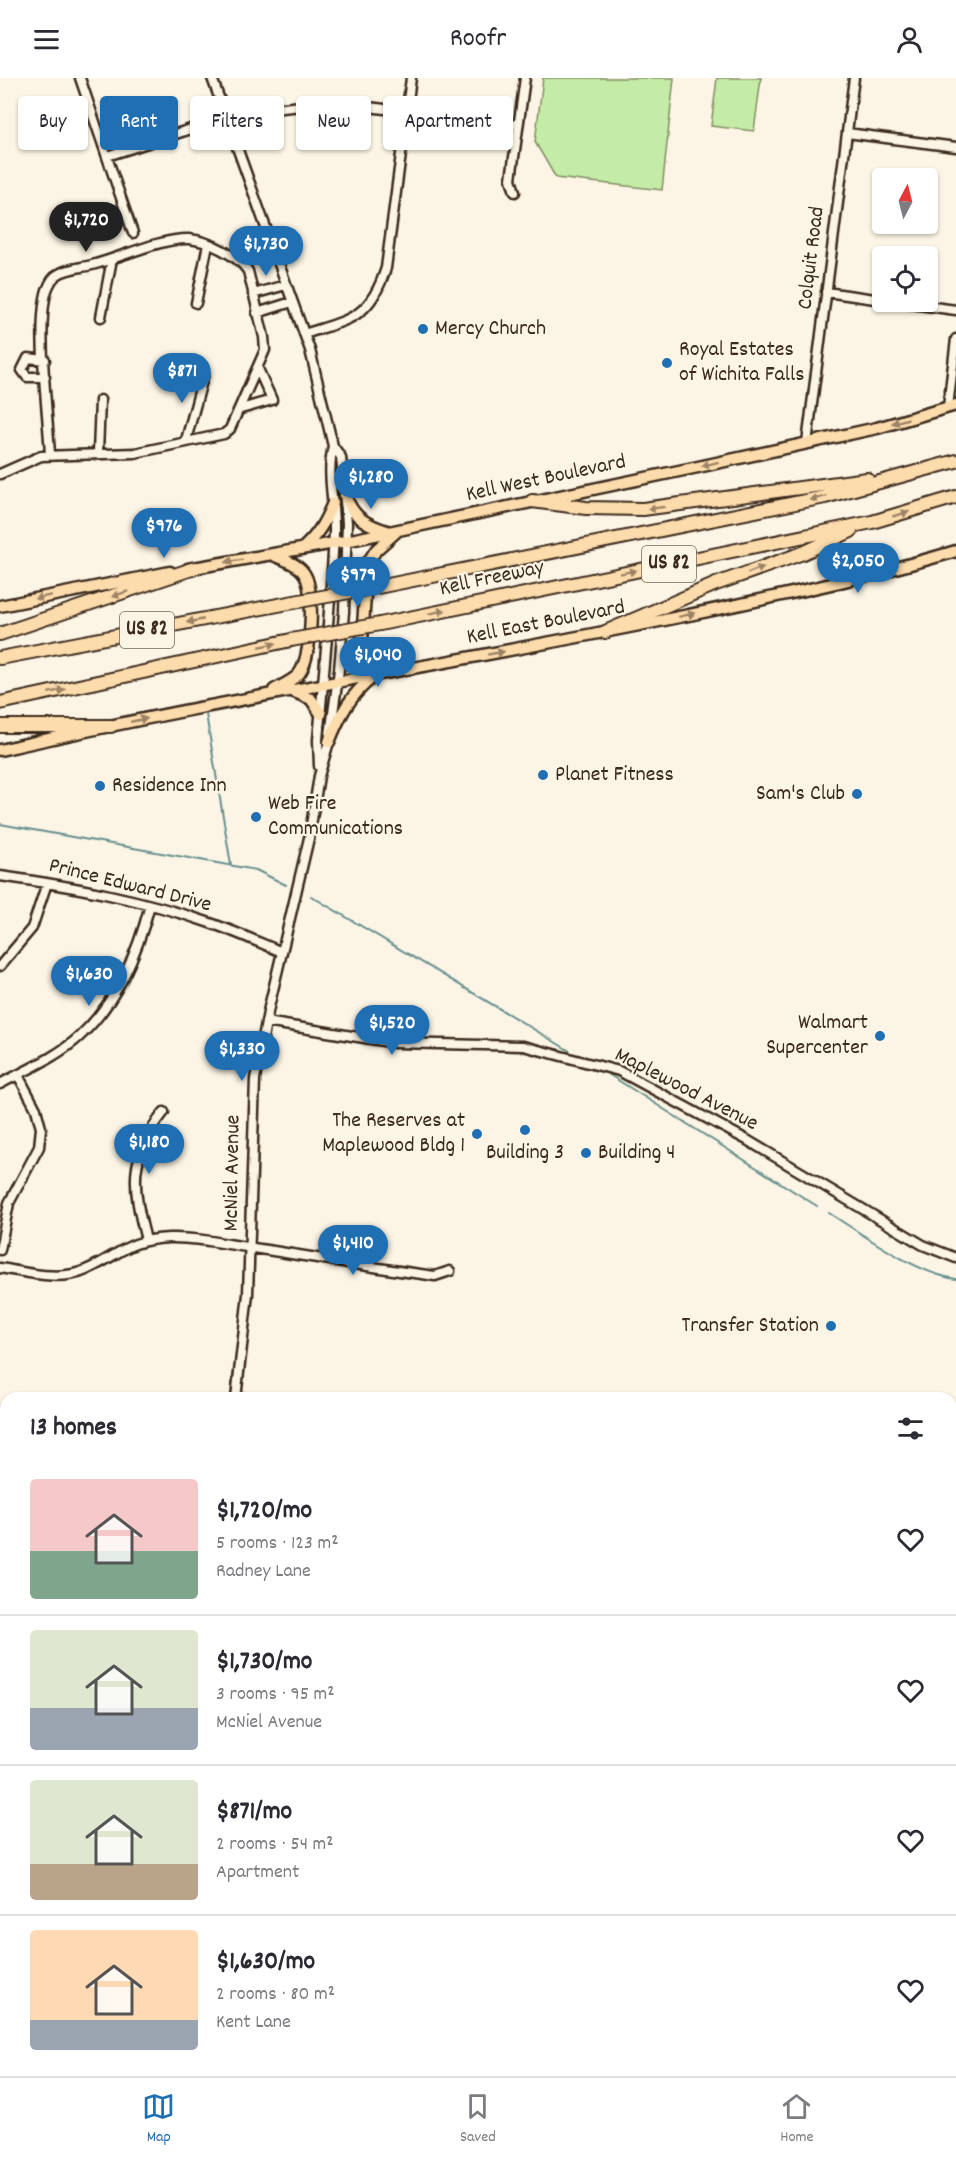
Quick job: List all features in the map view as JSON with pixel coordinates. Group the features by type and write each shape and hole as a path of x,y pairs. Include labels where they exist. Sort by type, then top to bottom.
{"highway":[{"name":"Kell Freeway","path":"0,658 383,586 825,497 956,461"},
{"path":"532,501 586,508 643,509 827,483 901,476"},
{"name":"Kell Freeway","path":"0,703 291,640 380,624 872,522 956,497"},
{"path":"605,632 716,584 803,553 872,522"},
{"path":"0,634 195,568"},
{"path":"0,726 111,726"}],"main road":[{"name":"Kell West Boulevard","path":"0,606 333,544 877,428 952,406"},
{"path":"345,495 357,517 367,525 394,531"},
{"path":"300,550 314,538 324,524 333,502"},
{"path":"394,531 376,550 367,564 362,642 375,659 402,670"},
{"name":"Kell East Boulevard","path":"0,750 285,691 605,632 869,577 956,551"},
{"path":"266,695 298,676 306,661 309,648 310,585 304,572 272,555"},
{"path":"329,742 342,709 357,689 376,674"},
{"path":"285,691 294,691 311,699 321,714"}],"street":[{"path":"80,78 133,233"},
{"name":"McNiel Avenue","path":"212,78 218,96"},
{"path":"408,96 411,78"},
{"path":"515,192 511,179 525,78"},
{"name":"Colquit Road","path":"807,443 854,78"},
{"path":"284,108 311,105 383,110"},
{"path":"513,124 518,125"},
{"path":"107,156 190,129"},
{"path":"847,133 956,147"},
{"name":"McNiel Avenue","path":"237,150 304,334 327,410 333,446 330,459 333,544 319,776"},
{"path":"304,334 349,319 364,310 378,292 386,268 401,150"},
{"path":"0,474 41,456 135,453 186,440 224,434 234,424 241,409 258,369 265,344 249,271 244,265 208,244 186,239 67,270 52,279 45,301 45,377 50,455"},
{"path":"196,303 208,244"},
{"path":"101,317 112,259"},
{"path":"253,294 286,285"},
{"path":"826,292 872,299"},
{"path":"257,313 292,302"},
{"path":"938,308 956,310"},
{"path":"952,406 956,339"},
{"path":"45,360 27,358 22,370 27,377 45,377"},
{"path":"241,409 272,400 258,369"},
{"path":"186,440 204,374"},
{"path":"98,453 100,400"},
{"name":"McNiel Avenue","path":"237,1392 245,1335 250,1247 253,1098 266,1022 309,838 319,776 329,742 338,681 344,612 346,541 341,457 333,446"},
{"name":"Prince Edward Drive","path":"0,876 47,883 150,905 210,923 282,952"},
{"path":"0,966 32,928 47,883"},
{"path":"0,1084 78,1038 114,996 130,966 150,905"},
{"name":"Maplewood Avenue","path":"266,1022 395,1043 523,1046 619,1071 747,1140 923,1245 956,1258"},
{"path":"0,1250 9,1203 39,1147 41,1128 36,1109 18,1075"},
{"path":"146,1240 137,1207 137,1165 147,1135 164,1112"},
{"path":"0,1268 35,1273 71,1274 86,1270 127,1246 146,1240 172,1238 250,1247 435,1276 450,1271"}],"green space":[{"path":"543,78 674,78 662,190 556,178 535,142"},
{"path":"717,78 761,78 754,131 711,126"}],"waterway":[{"path":"206,714 231,865"},
{"path":"0,824 256,870 286,885"},
{"path":"311,896 570,1051"},
{"path":"605,1072 817,1206"},
{"path":"829,1213 873,1242 924,1270 956,1279"}],"place":[{"name":"Mercy Church","path":"423,329"},
{"name":"Royal Estates of Wichita Falls","path":"667,363"},
{"name":"Planet Fitness","path":"543,775"},
{"name":"Residence Inn","path":"100,786"},
{"name":"Sam's Club","path":"857,794"},
{"name":"Web Fire Communications","path":"256,817"},
{"name":"Walmart Supercenter","path":"880,1036"},
{"name":"Building 3","path":"525,1130"},
{"name":"The Reserves at Maplewood Bldg 1","path":"477,1134"},
{"name":"Building 4","path":"586,1153"},
{"name":"Transfer Station","path":"831,1326"}]}
